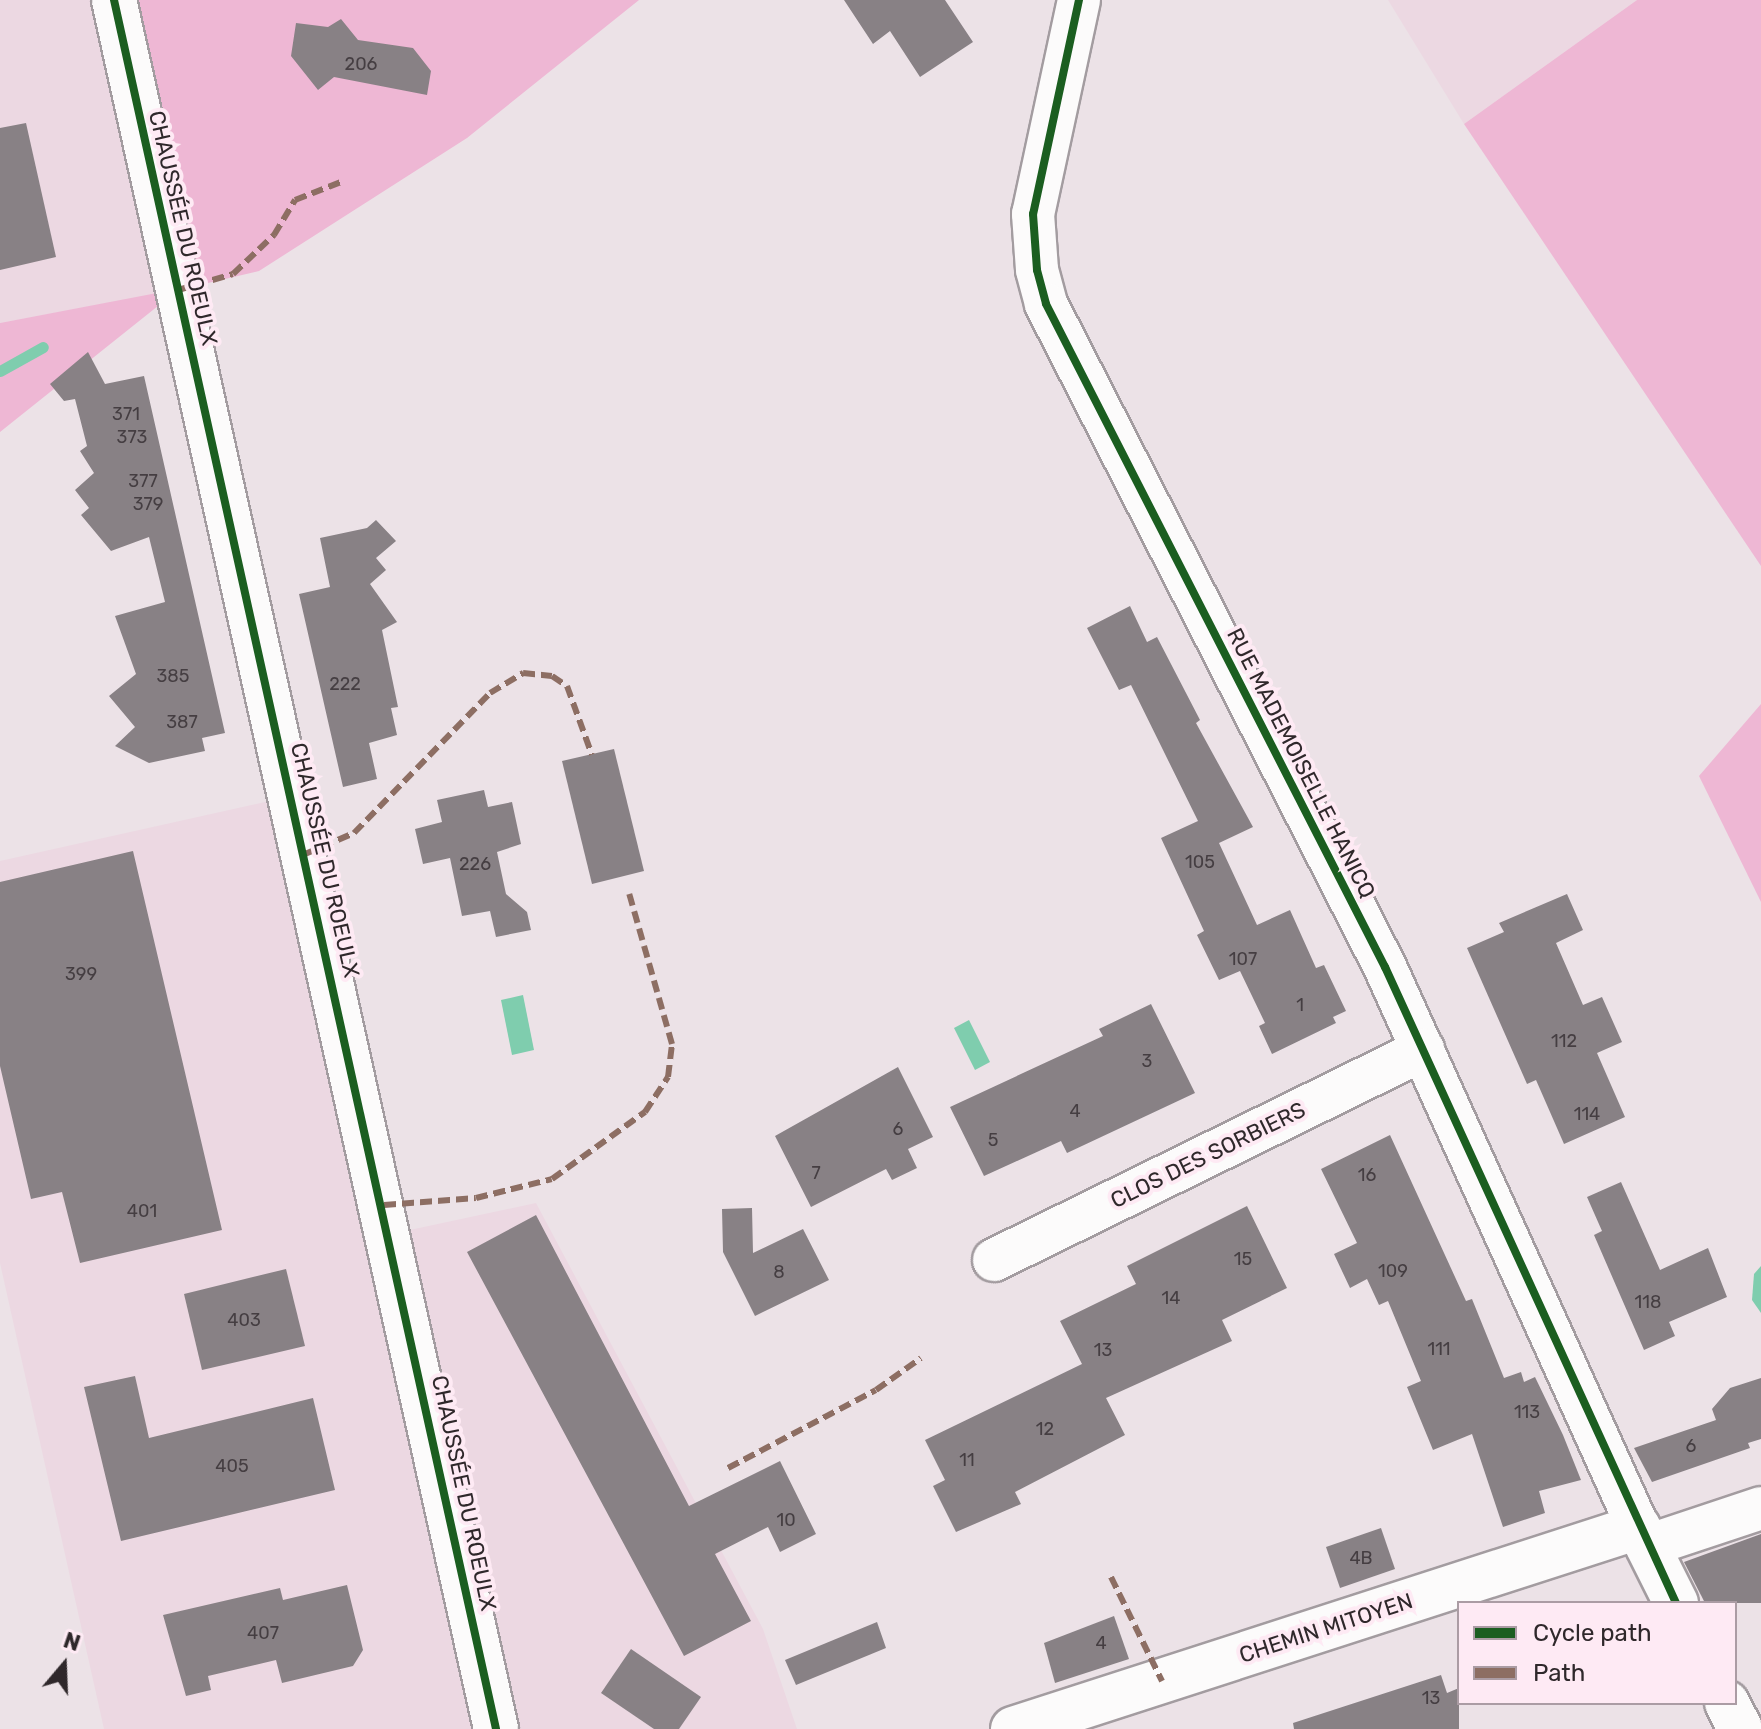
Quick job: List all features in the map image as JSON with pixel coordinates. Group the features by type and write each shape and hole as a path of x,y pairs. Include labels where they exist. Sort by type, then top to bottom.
{"main road":[{"name":"CHAUSSÉE DU ROEULX","path":"114,0 497,1717"},
{"path":"1643,1537 1675,1601"},
{"name":"CHEMIN MITOYEN","path":"1013,1729 1643,1537"},
{"path":"1728,1705 1740,1729"}],"street":[{"name":"RUE MADEMOISELLE HANICQ","path":"1079,0 1033,214 1046,304 1423,1050 1643,1537"},
{"name":"CLOS DES SORBIERS","path":"994,1260 1423,1050"},
{"name":"CHEMIN MITOYEN","path":"1643,1537 1761,1508"}],"shaded area":[{"path":"0,0 114,0 178,290 0,323"},
{"path":"114,0 639,0 467,138 259,271 178,290 0,432 0,323 178,289"},
{"path":"1388,0 1637,0 1464,124"},
{"path":"1637,0 1761,0 1761,566 1464,124"},
{"path":"1761,704 1761,902 1699,776"},
{"path":"292,796 391,1234 536,1203 763,1629 797,1729 104,1729 0,1263 0,861"},
{"path":"523,995 534,1050 512,1055 501,1000"},
{"path":"969,1020 990,1062 975,1070 954,1028"},
{"path":"1761,1266 1761,1313 1752,1300 1754,1274"}],"building":[{"path":"844,0 945,0 973,42 920,77 890,31 873,44"},
{"path":"341,19 358,40 413,48 431,71 427,95 334,77 318,90 291,56 296,23 328,27"},
{"path":"26,123 56,257 0,270 0,128"},
{"path":"88,352 105,384 144,376 225,733 202,738 205,751 149,763 115,746 135,727 109,696 136,674 115,616 165,602 149,537 111,551 81,515 89,508 75,490 94,473 80,451 87,446 75,399 64,401 50,384"},
{"path":"376,520 396,541 376,558 386,570 370,584 397,622 382,630 398,707 391,708 397,735 369,743 377,779 343,787 299,594 330,587 320,538 367,528"},
{"path":"1130,606 1147,642 1157,637 1200,720 1196,723 1253,827 1219,843 1257,925 1290,910 1316,968 1324,965 1346,1011 1333,1017 1336,1023 1272,1054 1259,1026 1265,1023 1240,971 1219,980 1197,935 1204,931 1161,838 1198,821 1131,685 1119,690 1087,628"},
{"path":"614,749 644,871 592,884 562,761"},
{"path":"484,790 488,807 512,802 521,844 497,852 506,894 527,912 531,930 496,937 490,911 462,916 450,858 423,864 415,829 442,822 437,800"},
{"path":"133,851 222,1230 80,1263 62,1192 31,1199 0,1066 0,882"},
{"path":"1567,894 1583,930 1556,943 1583,1005 1602,997 1622,1042 1597,1053 1625,1117 1564,1144 1536,1080 1527,1084 1467,948 1504,932 1499,923"},
{"path":"1151,1004 1195,1093 1067,1153 1061,1141 984,1176 950,1107 1103,1036 1099,1029"},
{"path":"898,1067 933,1137 908,1149 917,1168 892,1180 886,1169 811,1207 775,1136"},
{"path":"1390,1135 1466,1301 1472,1299 1504,1378 1521,1372 1524,1382 1535,1377 1563,1435 1581,1480 1539,1491 1545,1513 1503,1527 1472,1434 1433,1450 1407,1387 1421,1381 1388,1301 1379,1305 1367,1279 1350,1288 1334,1254 1357,1243 1321,1169"},
{"path":"1621,1182 1660,1270 1708,1248 1727,1297 1669,1322 1675,1336 1644,1350 1594,1235 1602,1231 1587,1197"},
{"path":"1247,1206 1287,1288 1222,1320 1232,1341 1106,1398 1125,1435 1015,1492 1021,1504 956,1532 933,1486 945,1480 925,1440 1082,1364 1060,1321 1136,1284 1127,1266"},
{"path":"752,1208 753,1253 803,1229 829,1280 755,1316 723,1252 722,1209"},
{"path":"536,1215 689,1506 780,1461 816,1534 780,1552 768,1527 715,1554 751,1621 684,1656 467,1252"},
{"path":"286,1269 305,1346 202,1370 184,1294"},
{"path":"135,1376 149,1438 313,1398 335,1490 121,1541 84,1387"},
{"path":"1761,1378 1761,1439 1748,1443 1750,1448 1652,1482 1634,1448 1716,1420 1712,1409 1730,1388"},
{"path":"1381,1528 1395,1569 1340,1588 1326,1547"},
{"path":"1761,1534 1761,1603 1704,1601 1684,1562"},
{"path":"347,1585 363,1650 353,1666 282,1683 276,1660 208,1676 211,1690 186,1696 163,1615 280,1588 283,1600"},
{"path":"1114,1616 1129,1659 1055,1683 1044,1643"},
{"path":"877,1622 886,1648 796,1685 785,1660"},
{"path":"631,1649 701,1697 679,1729 654,1729 601,1693"},
{"path":"1441,1675 1447,1693 1457,1689 1459,1729 1294,1729 1293,1723"}],"waterway":[{"path":"0,371 43,347"}],"marked path":[{"path":"178,290 233,274 274,235 295,200 341,182"},
{"path":"305,854 354,833 490,693 523,673 552,676 567,686 592,755"},
{"path":"384,1205 476,1198 552,1179 645,1112 668,1077 672,1044 629,893"},
{"path":"728,1468 876,1390 921,1358"},
{"path":"1111,1577 1162,1681"}],"cycle path":[{"path":"114,0 496,1729"},
{"path":"1079,0 1033,214 1037,270 1046,304 1385,967 1675,1601"}]}
